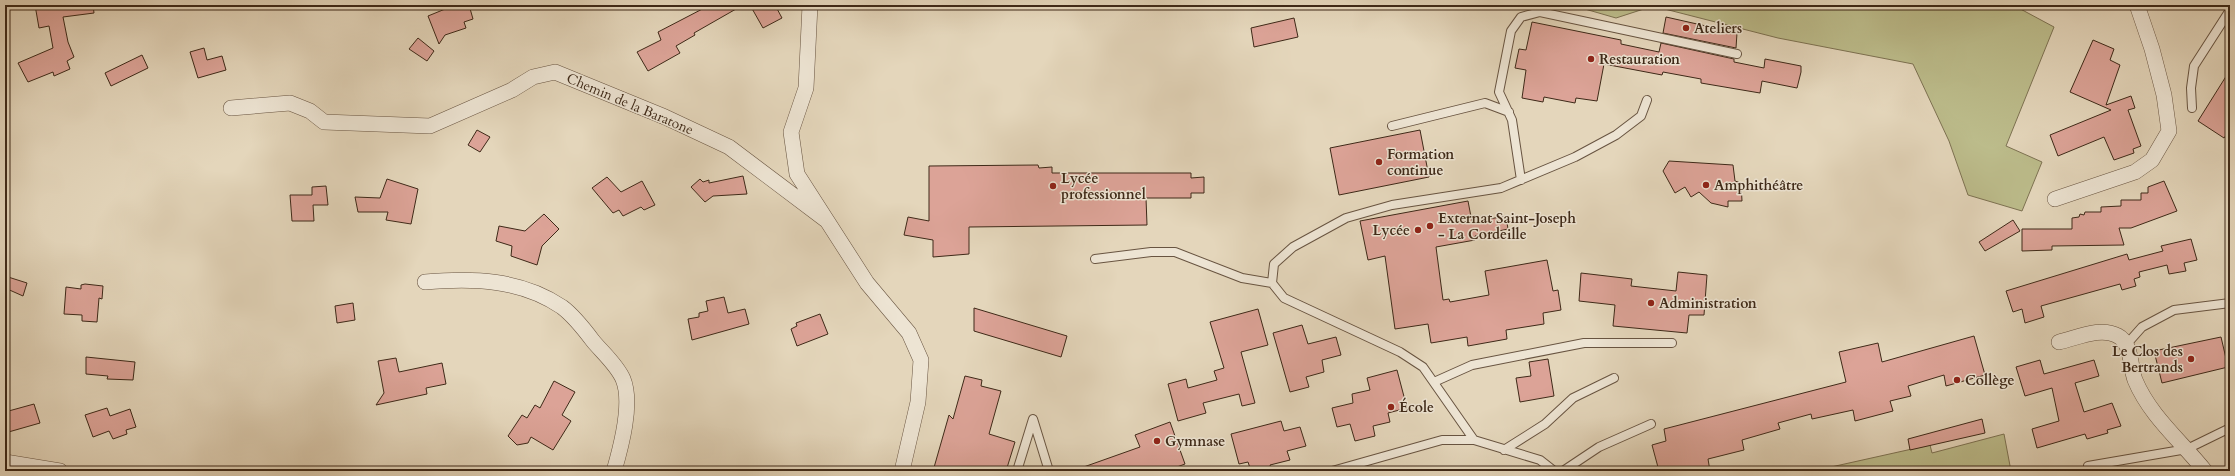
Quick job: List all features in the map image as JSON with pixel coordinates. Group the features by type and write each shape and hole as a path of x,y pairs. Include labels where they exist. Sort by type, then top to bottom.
{"street":[{"path":"810,5 806,88 791,132 797,174 867,283 909,333 920,360 918,402 902,471"},
{"path":"2055,199 2135,172 2152,160 2169,131 2164,95 2152,48 2137,5"},
{"name":"Chemin de la Baratone","path":"231,108 290,103 310,111 324,122 430,126 512,90 533,77 555,72 665,117 729,147 826,220"},
{"path":"425,282 464,279 499,282 525,289 563,308 577,321 623,379 627,408 623,443 614,471"},
{"path":"2059,342 2102,331 2119,336 2126,345 2135,379 2152,412 2187,449 2205,471"},
{"path":"5,462 60,471"}],"lane":[{"path":"2192,108 2191,88 2194,66 2230,10"},
{"path":"1521,180 1512,120 1499,92 1511,31 1521,17 1540,12 1737,54"},
{"path":"1272,283 1274,264 1293,247 1346,218 1392,205 1501,188 1575,157 1616,135 1642,116 1647,100"},
{"path":"1392,126 1485,102 1508,112"},
{"path":"1095,259 1151,252 1175,252 1242,278 1272,283 1284,298 1400,352 1423,367 1474,440"},
{"path":"2126,345 2142,327 2174,310 2230,303"},
{"path":"1434,382 1472,365 1584,343 1672,344"},
{"path":"1504,450 1545,424 1572,398 1614,378"},
{"path":"1018,471 1033,418 1049,471"},
{"path":"1563,471 1598,447 1651,424"},
{"path":"2088,466 2187,449 2230,428"},
{"path":"1332,471 1442,440 1474,440 1540,460 1554,471"}],"green space":[{"path":"1571,5 2013,5 2054,27 2006,146 2042,162 2022,211 1968,195 1949,141 1913,64 1778,38 1653,6 1616,18"},
{"path":"2004,434 2011,471 1813,471 1930,445 1932,453"}],"building":[{"path":"35,5 93,5 94,13 63,17 68,42 74,57 67,61 70,69 54,76 53,72 28,82 18,63 53,48 49,26 39,28"},
{"path":"455,5 469,5 473,19 464,22 466,28 445,35 439,44 428,16"},
{"path":"710,5 743,5 694,33 695,35 676,46 680,53 648,71 637,52 661,40 658,32"},
{"path":"750,5 775,5 782,18 763,28"},
{"path":"1666,17 1737,33 1736,48 1663,33"},
{"path":"1294,18 1298,37 1254,47 1251,28"},
{"name":"Restauration","path":"1532,22 1621,40 1621,44 1659,52 1661,43 1734,59 1734,62 1764,68 1765,59 1801,66 1801,72 1797,88 1762,81 1760,93 1701,83 1701,79 1663,72 1662,75 1604,64 1597,101 1576,98 1575,103 1544,97 1543,102 1522,98 1526,70 1515,68 1519,49 1526,50"},
{"path":"418,38 434,51 427,61 409,49"},
{"path":"2093,40 2114,49 2110,60 2120,65 2106,105 2131,96 2135,108 2128,110 2141,146 2133,149 2134,153 2114,160 2104,137 2058,156 2050,135 2111,110 2070,92"},
{"path":"204,48 207,60 222,56 226,70 198,78 190,52"},
{"path":"142,55 148,68 111,86 105,73"},
{"path":"2230,70 2230,130 2224,138 2198,121"},
{"path":"477,130 490,137 480,152 468,145"},
{"name":"Formation continue","path":"1420,130 1429,177 1339,195 1330,148"},
{"name":"Amphithéâtre","path":"1669,161 1733,165 1735,181 1741,183 1742,201 1728,201 1728,207 1711,203 1699,192 1691,197 1685,187 1675,193 1663,171"},
{"name":"Lycée professionnel","path":"1038,165 1039,168 1052,167 1052,173 1191,173 1191,178 1204,177 1204,193 1191,193 1191,198 1146,198 1147,225 969,227 969,254 933,257 933,240 904,235 908,217 929,221 929,166"},
{"path":"743,176 747,194 713,196 705,202 691,187 700,179 703,182 709,180 709,183"},
{"path":"607,177 621,192 642,181 655,205 644,210 641,207 623,216 619,210 613,213 592,188"},
{"path":"387,179 418,189 411,224 386,220 388,212 358,212 355,197 380,198"},
{"path":"2164,181 2177,211 2131,228 2119,228 2124,245 2052,246 2052,250 2022,251 2022,229 2072,229 2072,218 2079,217 2080,214 2084,215 2085,212 2101,212 2101,207 2121,206 2121,200 2141,200 2141,193 2148,193 2148,187"},
{"path":"326,186 328,205 313,205 314,221 292,221 290,195 312,195 312,187"},
{"path":"1468,201 1472,222 1506,216 1508,229 1475,236 1475,240 1436,247 1443,300 1449,299 1450,302 1489,295 1485,271 1547,260 1553,291 1558,290 1561,310 1543,313 1544,324 1506,330 1507,339 1468,346 1467,337 1431,343 1428,324 1395,329 1385,256 1368,260 1360,221"},
{"path":"544,214 559,229 542,246 537,265 511,256 512,246 496,241 499,226 525,231"},
{"path":"2013,220 2020,231 1985,251 1979,242"},
{"path":"2191,239 2197,260 2184,263 2186,271 2169,274 2167,265 2139,272 2140,277 2134,279 2136,286 2122,290 2120,284 2041,306 2044,317 2025,323 2022,309 2013,312 2006,291 2127,254 2129,260 2163,251 2161,246"},
{"name":"Administration","path":"1678,272 1707,275 1704,315 1689,315 1687,333 1613,326 1615,305 1579,301 1581,273 1632,279 1631,286 1676,291"},
{"path":"5,276 27,283 23,296 5,288"},
{"path":"81,285 103,286 102,299 99,298 97,322 82,321 82,315 64,314 66,287 81,289"},
{"path":"724,297 728,313 745,309 749,324 692,340 688,319 699,317 699,313 708,311 706,301"},
{"path":"353,303 355,320 337,323 335,306"},
{"path":"974,308 1067,336 1061,357 974,331"},
{"path":"1258,309 1268,345 1241,352 1255,403 1242,406 1239,394 1203,403 1206,413 1178,421 1168,384 1186,379 1188,388 1217,380 1214,371 1224,368 1210,322"},
{"path":"820,314 828,334 797,346 791,329 797,326 796,323"},
{"path":"1302,325 1308,344 1336,337 1341,355 1322,360 1324,372 1306,377 1309,387 1290,392 1273,333"},
{"path":"1974,336 1985,375 1946,386 1944,375 1908,386 1911,396 1890,401 1893,411 1855,421 1853,410 1812,419 1811,414 1778,423 1780,429 1742,440 1744,450 1708,459 1710,471 1659,471 1652,445 1666,441 1664,429 1846,382 1839,352 1878,343 1882,362"},
{"name":"Le Clos des Bertrands","path":"2221,337 2228,367 2162,383 2154,351"},
{"path":"86,357 135,362 133,380 107,379 108,376 86,374"},
{"path":"396,358 399,372 442,363 446,384 426,388 427,394 376,405 384,393 378,361"},
{"path":"1548,359 1554,396 1520,402 1516,378 1531,376 1529,362"},
{"path":"2040,360 2044,374 2094,360 2099,376 2075,383 2084,412 2112,403 2121,426 2107,430 2108,433 2087,439 2085,434 2037,448 2032,429 2059,421 2052,388 2025,396 2016,367"},
{"name":"École","path":"1397,370 1407,408 1388,413 1390,422 1373,426 1375,436 1355,441 1350,424 1337,427 1332,408 1353,403 1352,394 1370,390 1367,378"},
{"path":"965,376 982,380 981,386 1001,391 989,434 1015,442 1006,471 933,471 949,415 953,419"},
{"path":"554,381 575,392 562,415 571,421 553,450 531,437 528,443 517,445 508,436 522,415 527,418 535,405 540,408"},
{"path":"34,404 40,423 5,433 5,412"},
{"path":"107,408 110,416 130,409 136,427 126,430 127,434 113,439 109,431 93,437 85,415"},
{"path":"1982,419 1985,433 1910,450 1908,439"},
{"path":"1281,421 1284,431 1300,427 1306,446 1287,451 1290,460 1270,465 1272,471 1251,471 1248,462 1239,464 1231,434"},
{"name":"Gymnase","path":"1170,422 1185,464 1166,471 1078,471 1078,469 1140,447 1135,435"}],"place":[{"name":"Ateliers","path":"1686,28"},
{"name":"Restauration","path":"1591,59"},
{"name":"Formation continue","path":"1379,162"},
{"name":"Amphithéâtre","path":"1706,185"},
{"name":"Lycée professionnel","path":"1053,186"},
{"name":"Externat Saint-Joseph - La Cordeille","path":"1430,226"},
{"name":"Lycée","path":"1418,230"},
{"name":"Administration","path":"1651,303"},
{"name":"Le Clos des Bertrands","path":"2191,359"},
{"name":"Collège","path":"1957,380"},
{"name":"École","path":"1391,407"},
{"name":"Gymnase","path":"1157,441"}]}
